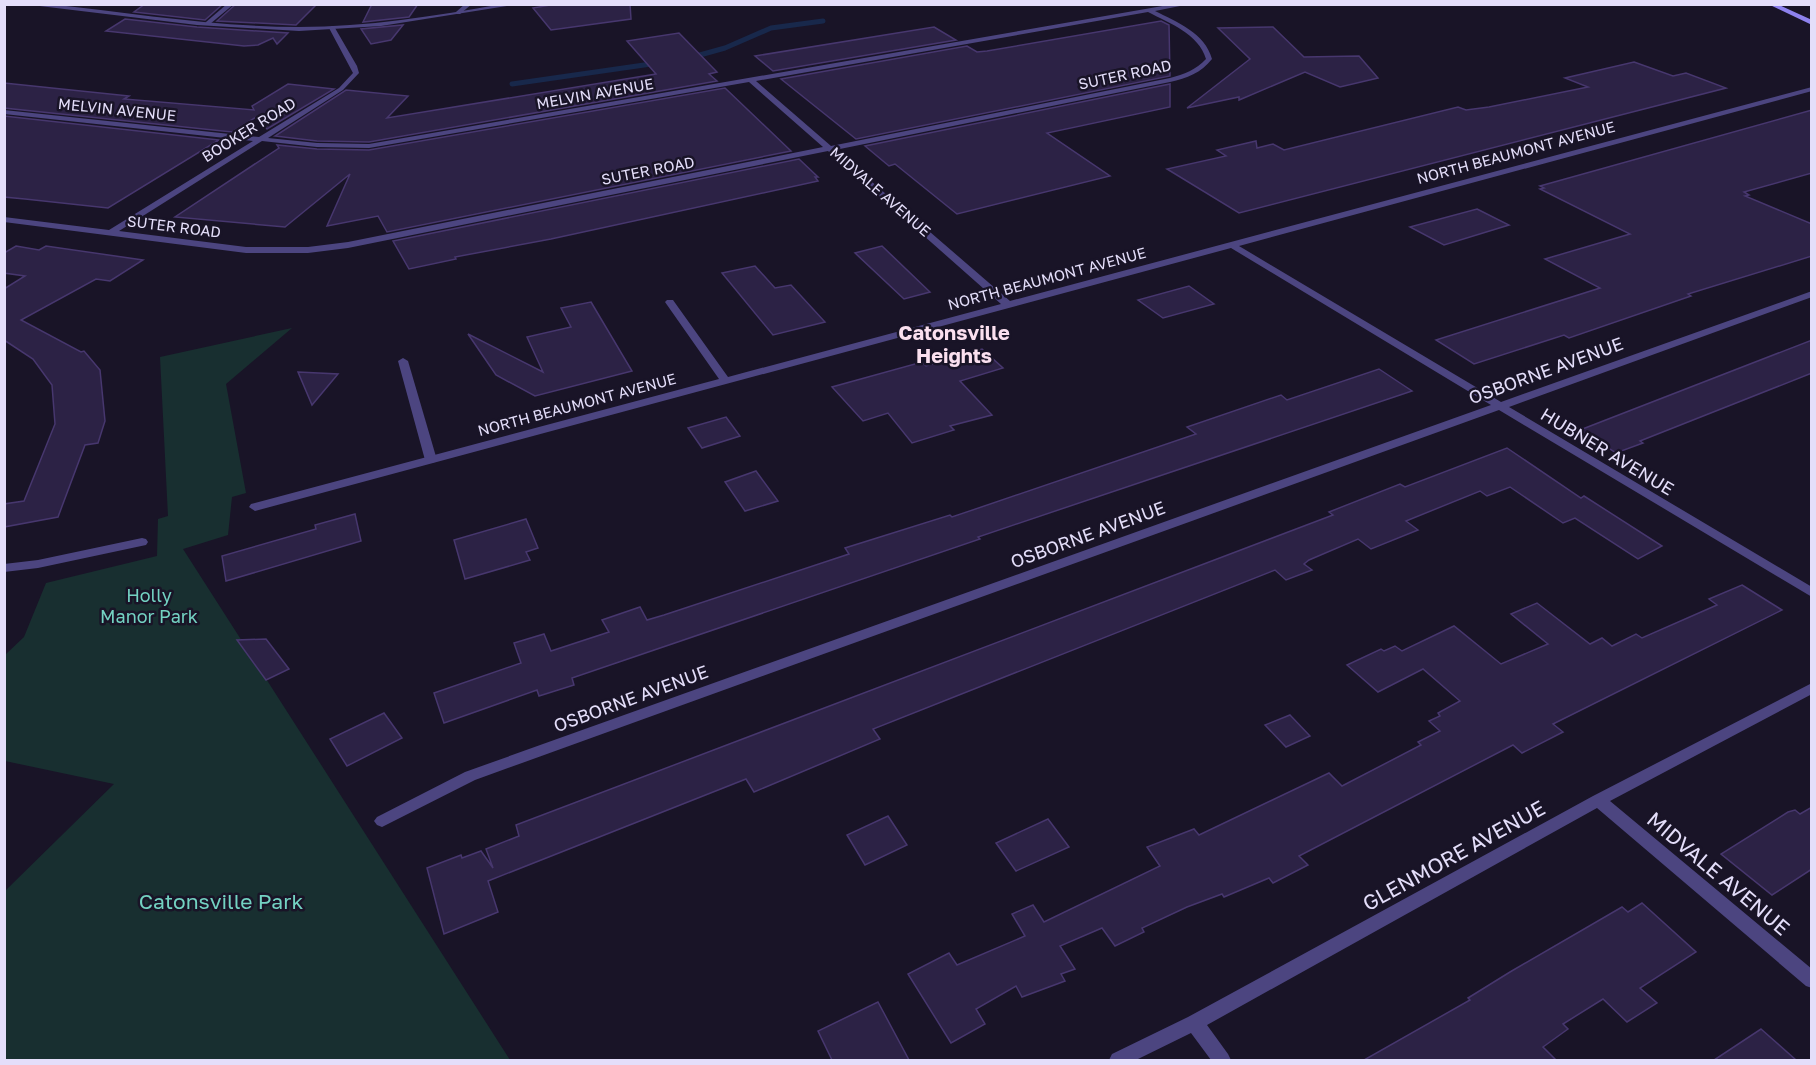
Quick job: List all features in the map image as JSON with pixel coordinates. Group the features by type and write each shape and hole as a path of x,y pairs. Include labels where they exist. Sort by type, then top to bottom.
{"main road":[{"path":"1771,4 1812,23"}],"street":[{"path":"26,4 273,28 332,28 458,14 516,4"},
{"path":"207,22 231,4"},
{"path":"458,14 469,4"},
{"name":"MELVIN AVENUE","path":"4,112 341,147 369,146 1187,4"},
{"name":"SUTER ROAD","path":"4,219 246,250 308,250 348,245 1170,80 1197,71 1204,66 1209,59 1205,46 1174,23 1150,11"},
{"name":"BOOKER ROAD","path":"110,233 341,89 351,80 356,73 354,66 332,28"},
{"name":"MIDVALE AVENUE","path":"751,80 1008,305"},
{"name":"NORTH BEAUMONT AVENUE","path":"255,507 1812,89"},
{"name":"HUBNER AVENUE","path":"1232,245 1812,593"},
{"name":"OSBORNE AVENUE","path":"382,821 470,776 1812,294"},
{"path":"670,302 726,381"},
{"path":"404,361 431,460"},
{"path":"4,568 38,564 142,542"},
{"name":"GLENMORE AVENUE","path":"1118,1060 1194,1023 1598,800 1812,688"},
{"name":"MIDVALE AVENUE","path":"1598,800 1812,980"},
{"path":"1194,1023 1222,1060"}],"green space":[{"name":"Catonsville Park","path":"292,328 226,384 246,493 232,497 228,535 183,549 510,1060 5,1060 5,891 114,784 5,761 5,655 24,637 46,583 157,556 158,519 168,516 160,357"}],"building":[{"path":"145,4 223,4 205,20 134,12"},
{"path":"236,4 317,4 296,25 217,21"},
{"path":"372,4 418,4 409,17 363,22"},
{"path":"556,4 630,4 631,19 551,30 533,8"},
{"path":"125,19 197,27 288,33 277,44 273,38 258,45 244,46 106,31"},
{"path":"1161,21 1169,25 1170,76 856,139 781,79 967,46 977,52 987,51"},
{"path":"403,25 391,40 371,44 361,29"},
{"path":"934,27 956,40 773,71 755,56"},
{"path":"1273,27 1304,57 1359,56 1378,78 1340,87 1305,72 1239,100 1239,97 1187,108 1250,59 1218,28"},
{"path":"679,33 717,72 709,74 717,81 369,142 317,141 275,136 346,90 408,96 387,118 656,74 627,41"},
{"path":"1634,62 1673,76 1686,73 1726,88 1239,213 1167,169 1226,156 1217,150 1256,141 1257,148 1273,144 1284,150 1458,107 1466,110 1489,107 1588,87 1565,78"},
{"path":"4,83 129,96 124,99 254,110 252,106 288,84 334,89 267,129 258,116 232,132 4,108"},
{"path":"1170,84 1170,107 1047,133 1110,176 957,214 895,164 889,166 865,146"},
{"path":"725,88 791,151 387,232 378,216 327,226 350,174 285,227 175,217 279,148 277,145 317,149 369,150"},
{"path":"1812,110 1812,173 1744,192 1749,195 1745,196 1812,224 1812,256 1688,294 1691,296 1569,338 1564,335 1474,364 1436,340 1600,288 1545,259 1630,234 1540,189 1544,188 1540,186"},
{"path":"4,116 219,140 108,208 4,197"},
{"path":"799,159 818,177 815,177 818,181 551,239 455,257 456,259 409,269 393,241"},
{"path":"1477,209 1509,225 1444,245 1410,227"},
{"path":"16,246 39,250 46,246 143,260 110,281 96,279 21,320 81,352 84,351 100,370 105,421 98,443 85,445 58,517 4,527 4,504 24,501 55,424 52,385 33,359 4,340 4,289 25,276 4,273 4,253"},
{"path":"882,246 930,292 904,299 855,253"},
{"path":"755,266 775,288 791,285 825,322 773,335 722,273"},
{"path":"1189,286 1214,304 1163,318 1138,300"},
{"path":"591,302 632,371 535,396 496,375 468,334 543,372 527,337 571,327 561,308"},
{"path":"1812,340 1812,373 1640,441 1643,443 1616,453 1580,430"},
{"path":"982,349 1003,368 960,381 992,415 950,426 954,430 912,443 888,413 863,421 832,387 922,362 926,366"},
{"path":"1379,369 1412,391 978,537 980,539 572,678 574,685 539,696 537,690 444,723 434,693 521,663 514,643 544,634 551,651 609,632 602,620 640,607 647,620 664,615 849,554 845,548 950,515 952,517 1196,434 1187,427 1281,395 1287,400"},
{"path":"298,372 338,374 312,405"},
{"path":"726,417 740,436 702,448 688,428"},
{"path":"1507,448 1581,498 1584,496 1662,546 1638,559 1575,518 1563,523 1510,487 1487,496 1480,491 1406,521 1418,530 1371,549 1358,539 1304,564 1312,570 1286,580 1275,570 873,729 880,739 754,792 746,779 488,881 498,912 444,934 427,868 461,855 462,858 481,851 493,868 486,849 519,836 516,825 1333,515 1329,512 1400,484 1405,487"},
{"path":"756,471 778,501 745,511 725,482"},
{"path":"355,514 361,541 226,581 222,556 316,529 315,525"},
{"path":"526,519 538,548 526,552 530,560 465,579 454,540"},
{"path":"1742,585 1782,610 1553,724 1563,732 1522,753 1513,745 1299,856 1308,865 1273,883 1269,878 1224,897 1222,894 1187,907 1142,928 1144,932 1115,946 1102,928 1060,946 1075,969 1061,974 1065,981 1022,997 1016,986 976,1009 985,1024 951,1043 908,974 949,953 957,965 1025,936 1012,914 1033,905 1044,922 1160,866 1147,847 1194,829 1199,835 1329,773 1342,786 1421,745 1418,742 1440,731 1429,721 1440,716 1438,713 1460,701 1423,669 1378,692 1347,665 1381,649 1384,651 1395,646 1402,651 1454,626 1501,664 1548,644 1511,614 1537,603 1590,644 1602,638 1612,646 1636,634 1642,638 1717,605 1709,599"},
{"path":"266,639 289,669 266,680 237,640"},
{"path":"384,713 402,738 347,766 330,739"},
{"path":"1290,715 1310,736 1286,747 1265,725"},
{"path":"1812,807 1812,869 1772,895 1721,854 1788,812 1795,810 1800,814"},
{"path":"888,816 907,845 865,865 847,835"},
{"path":"1048,819 1069,847 1016,871 996,843"},
{"path":"1642,903 1696,952 1640,988 1657,1003 1627,1022 1603,999 1563,1024 1568,1029 1543,1047 1556,1060 1364,1060 1470,1000 1468,998 1510,972 1622,907 1628,912"},
{"path":"878,1002 909,1060 832,1060 818,1031"},
{"path":"1761,1029 1796,1060 1714,1060"}],"waterway":[{"path":"689,58 725,48 771,28 823,21"},
{"path":"512,84 658,63"}],"district":[{"name":"Catonsville Heights","path":"954,344"}],"park label":[{"name":"Holly Manor Park","path":"149,606"}]}
